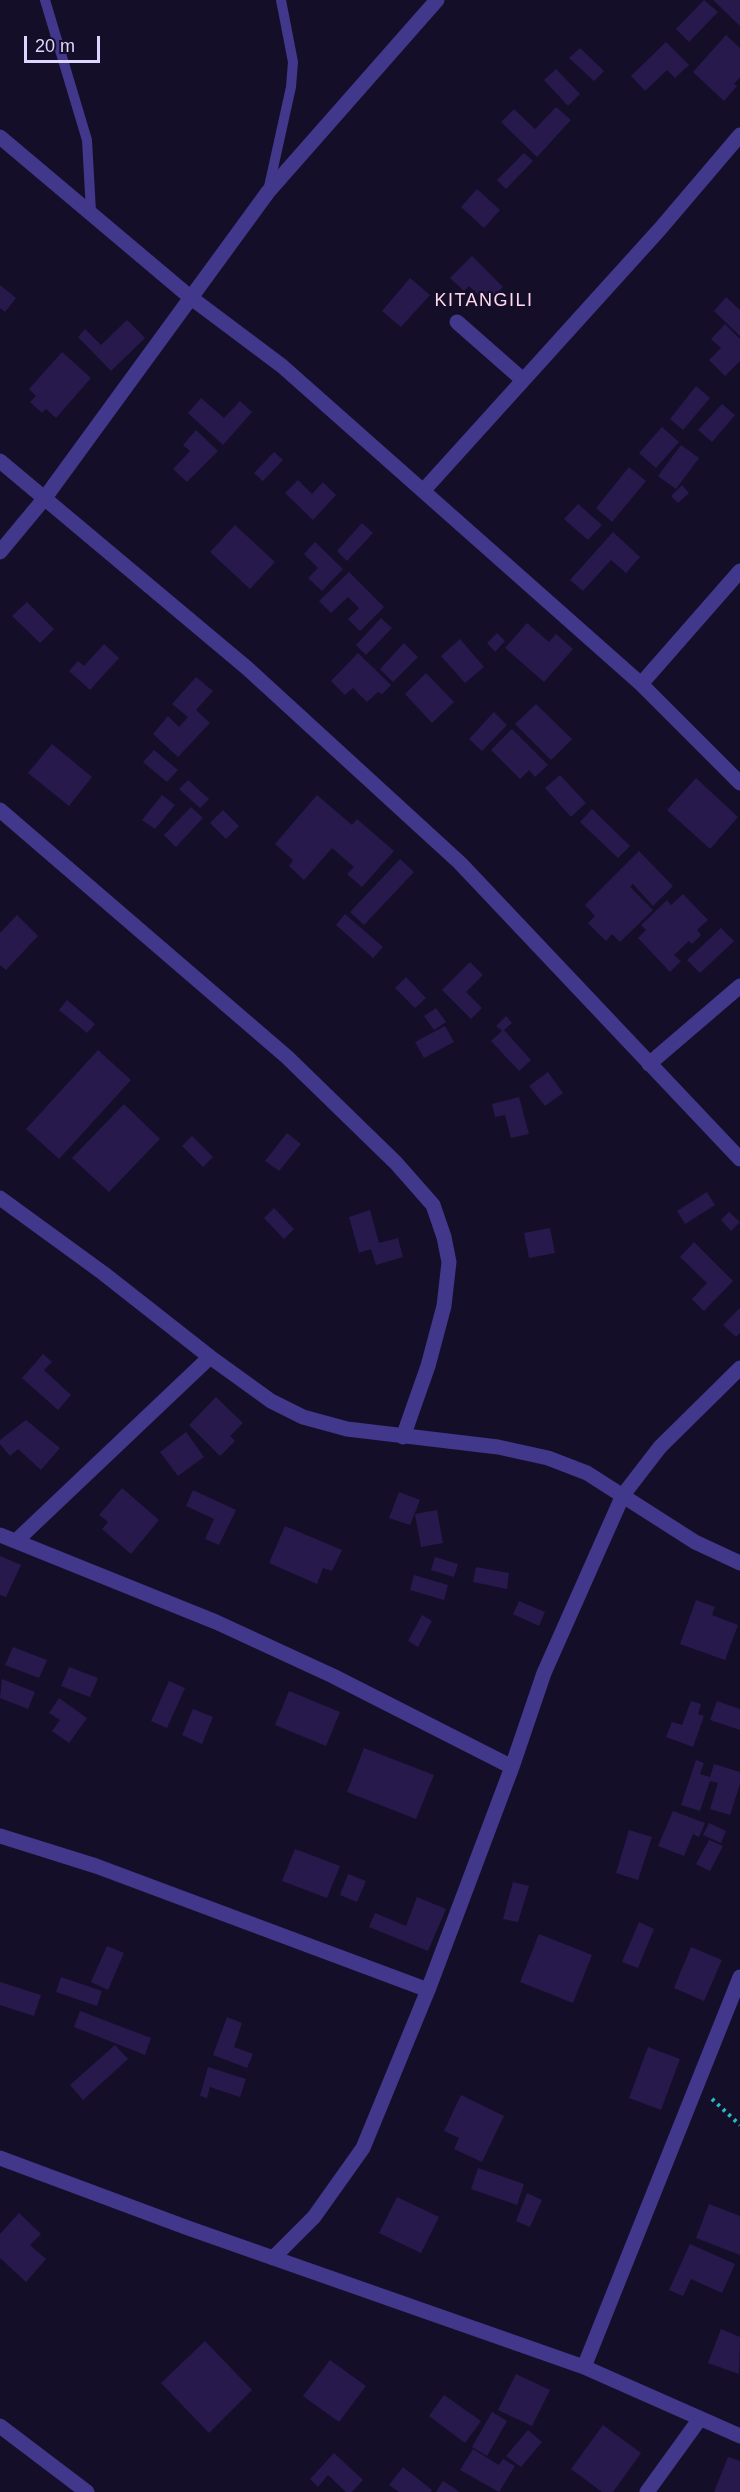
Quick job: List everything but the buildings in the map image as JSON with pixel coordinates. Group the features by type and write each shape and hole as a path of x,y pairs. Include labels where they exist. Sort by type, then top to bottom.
{"street":[{"path":"0,552 44,500 268,192 437,0"},
{"path":"423,491 660,229 740,135"},
{"path":"0,137 190,297 282,366 641,684 740,783"},
{"path":"457,322 522,380"},
{"path":"0,461 247,668 460,863 740,1159"},
{"path":"641,684 740,571"},
{"path":"0,810 287,1057 396,1163 432,1205 444,1237 449,1262 444,1306 428,1366 403,1437"},
{"path":"650,1064 740,986"},
{"path":"0,1198 103,1273 210,1357 271,1401 303,1417 347,1429 498,1447 549,1458 587,1473 695,1542 740,1563"},
{"path":"16,1541 210,1357"},
{"path":"273,2258 314,2217 363,2148 428,1990 512,1767 544,1673 623,1495 660,1447 740,1368"},
{"path":"0,1535 216,1622 333,1676 512,1767"},
{"path":"0,1836 96,1866 428,1990"},
{"path":"584,2367 740,1977"},
{"path":"0,2158 273,2258 584,2367 699,2420 740,2436"},
{"path":"647,2492 699,2420"},
{"path":"0,2426 78,2490"}],"lane":[{"path":"45,0 87,140 91,212"},
{"path":"268,192 291,87 292,62 281,0"}],"path":[{"path":"697,2086 740,2124"}],"district":[{"name":"KITANGILI","path":"484,301"}]}
